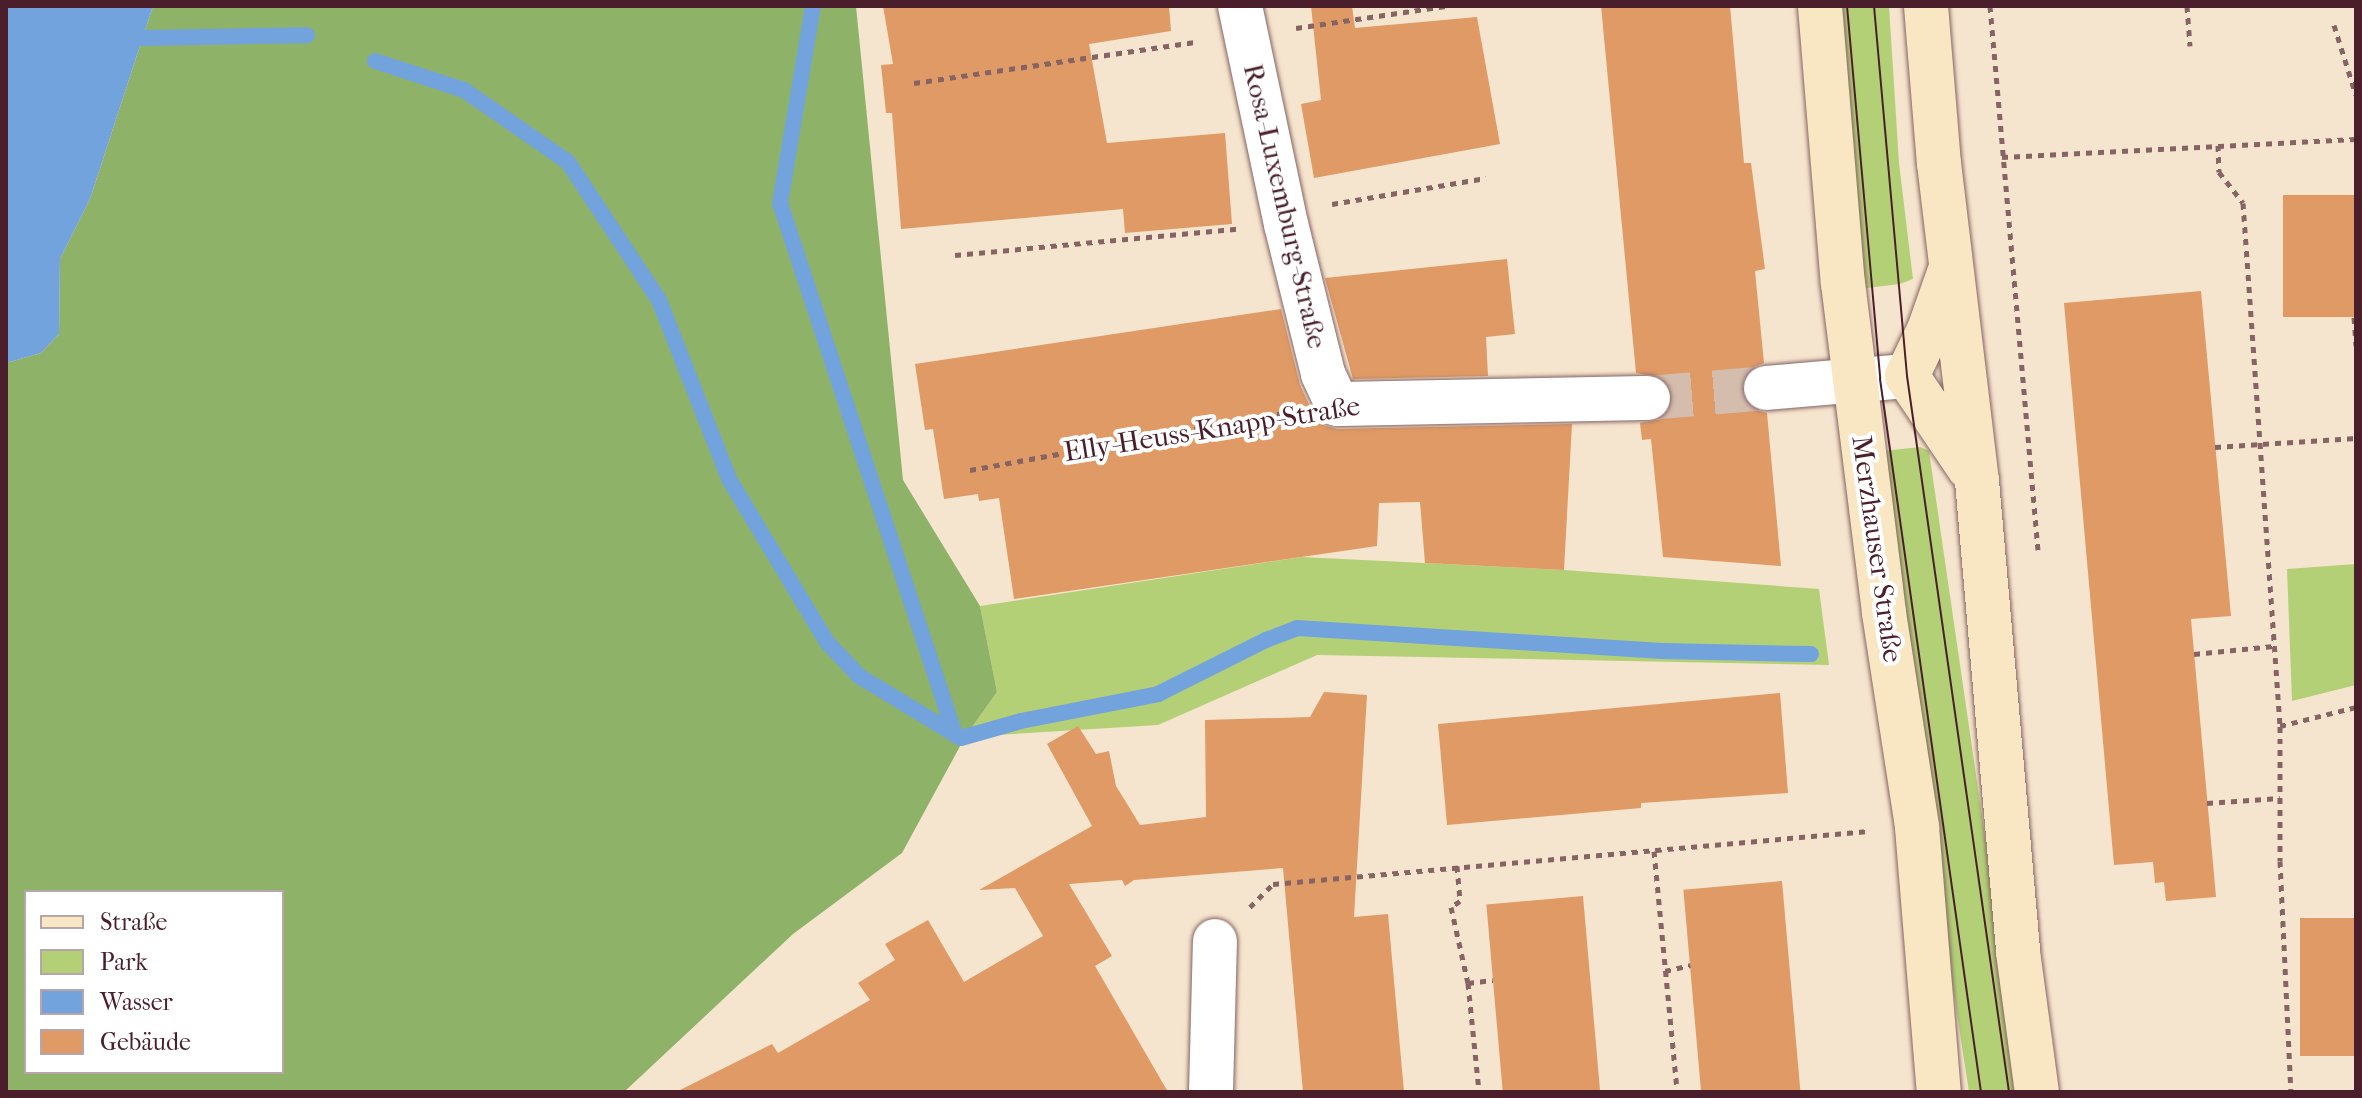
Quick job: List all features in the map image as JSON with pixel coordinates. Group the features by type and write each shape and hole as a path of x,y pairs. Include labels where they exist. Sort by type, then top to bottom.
{"main road":[{"name":"Merzhauser Straße","path":"1820,6 1855,381 1884,613 1917,827 1939,1092"},
{"path":"1926,6 1939,163 1977,481 2013,905 2037,1092"},
{"path":"1952,265 1929,330 1907,376 1977,481"}],"street":[{"name":"Rosa-Luxemburg-Straße","path":"1243,20 1285,219 1323,374 1337,404"},
{"path":"1766,388 1907,376"},
{"name":"Elly-Heuss-Knapp-Straße","path":"1337,404 1648,398"},
{"path":"1211,1092 1215,941"}],"path":[{"path":"914,83 1243,20 1445,6"},
{"path":"1990,6 2002,157 2356,139"},
{"path":"2187,6 2190,46"},
{"path":"2334,25 2356,95"},
{"path":"2218,145 2219,172 2243,203 2280,726 2291,1092"},
{"path":"955,255 1285,219 1486,178"},
{"path":"2354,317 2356,346"},
{"name":"Elly-Heuss-Knapp-Straße","path":"970,470 1337,404"},
{"path":"2215,447 2356,438"},
{"path":"2194,654 2274,646"},
{"path":"2280,726 2356,707"},
{"path":"2207,803 2280,798"},
{"path":"1215,941 1273,884 1917,827"},
{"path":"1654,851 1677,1092"},
{"path":"1457,866 1460,901 1451,907 1468,983 1479,1092"},
{"path":"1665,971 1690,965"},
{"path":"1468,983 1493,980"}],"green space":[{"path":"153,6 856,6 903,480 980,606 997,692 965,737 902,853 793,934 624,1092 6,1092 6,363 41,353 59,334 60,259 90,199"},
{"path":"1834,6 1889,6 1899,163 1913,279 1900,284 1859,289"},
{"path":"1920,447 1929,451 2022,1092 1969,1092 1944,929 1883,451"},
{"path":"1302,557 1564,570 1819,589 1829,665 1317,655 1158,725 965,737 997,692 980,606"},
{"path":"2356,564 2356,685 2292,701 2287,569"}],"water":[{"path":"6,6 153,6 90,199 60,259 59,334 41,353 6,363"}],"building":[{"path":"883,6 1169,6 1171,31 1089,44 1107,143 1225,133 1232,224 1125,233 1123,209 901,229 892,113 886,113 881,65 893,64"},
{"path":"1311,6 1352,6 1355,28 1477,17 1500,144 1314,178 1301,104 1321,100"},
{"path":"1601,6 1730,6 1744,163 1751,163 1765,269 1755,271 1764,363 1751,368 1744,377 1741,389 1746,403 1755,410 1767,413 1781,566 1663,557 1651,439 1642,440 1640,423 1662,419 1670,409 1673,397 1670,386 1661,377 1636,373"},
{"path":"2283,195 2356,195 2356,317 2283,317"},
{"path":"1507,259 1515,334 1486,337 1488,376 1353,379 1325,278"},
{"path":"2201,291 2231,616 2191,619 2216,897 2166,901 2164,882 2155,883 2153,862 2114,865 2064,303"},
{"path":"1281,309 1300,385 1314,415 1325,426 1337,429 1572,424 1564,570 1425,563 1420,502 1379,503 1377,546 1014,599 999,498 979,501 978,494 944,499 933,429 925,430 915,364"},
{"path":"1324,692 1367,695 1354,917 1388,914 1404,1092 1303,1092 1283,868 1134,880 1125,886 1122,880 1069,884 1112,956 1095,966 1168,1092 676,1092 772,1044 778,1053 870,1000 858,983 895,960 885,944 928,920 964,982 1043,936 1015,888 979,890 1092,826 1047,744 1078,726 1096,754 1109,751 1116,786 1140,825 1206,817 1205,720 1310,717"},
{"path":"1780,693 1788,793 1641,803 1641,808 1447,825 1438,724"},
{"path":"1782,881 1800,1092 1701,1092 1683,890"},
{"path":"1583,896 1600,1092 1503,1092 1486,904"},
{"path":"2300,918 2356,918 2356,1056 2300,1056"}],"waterway":[{"path":"813,6 780,203 955,735"},
{"path":"143,38 307,35"},
{"path":"375,61 464,90 568,162 659,300 729,479 827,642 859,676 961,738 1021,721 1158,694 1266,640 1297,628 1662,651 1811,654"}],"tunnel":[{"path":"1648,398 1766,388"}],"tram line":[{"path":"1847,6 1880,379 1981,1092"},
{"path":"1874,6 1907,376 2009,1092"}]}
